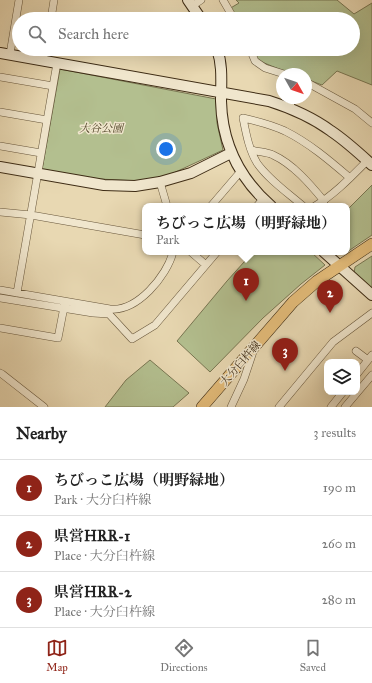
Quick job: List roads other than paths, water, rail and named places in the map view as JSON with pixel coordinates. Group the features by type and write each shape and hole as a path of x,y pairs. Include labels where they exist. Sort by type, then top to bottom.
{"main road":[{"name":"大分臼杵線","path":"202,407 293,302 317,281 372,244"}],"street":[{"path":"16,12 19,0"},
{"path":"52,12 54,0"},
{"path":"196,12 190,3 201,0"},
{"path":"222,0 230,12"},
{"path":"5,53 12,26"},
{"path":"21,56 262,100 289,108 307,116 328,128 349,144 369,163 350,178 337,191 320,203"},
{"path":"43,60 44,56"},
{"path":"219,56 221,67 223,120 231,153 260,202"},
{"path":"254,56 265,68 276,71"},
{"path":"17,292 57,63"},
{"path":"0,77 53,86"},
{"path":"312,85 355,109 372,123"},
{"path":"289,108 291,104"},
{"path":"0,112 47,120"},
{"path":"300,203 267,174 258,163 246,133 244,118 271,126 302,140 322,154 350,178"},
{"path":"0,146 41,153"},
{"path":"252,150 272,154 288,164 309,183 324,201"},
{"path":"0,167 109,185 135,186 160,182 192,173 231,153"},
{"path":"214,203 241,171"},
{"path":"160,182 166,203"},
{"path":"0,212 31,215 142,234"},
{"path":"0,298 64,307 93,313 110,312 127,307 141,298 152,288 166,270 172,255"},
{"path":"194,255 206,265"},
{"path":"0,290 17,292 110,312 132,339 155,325 214,255"},
{"path":"327,255 372,295"},
{"path":"0,328 58,338 64,307"},
{"path":"279,407 333,342 372,313"},
{"path":"231,407 244,379 257,344"},
{"path":"356,351 370,358 360,370"},
{"path":"0,373 44,407"},
{"path":"345,407 371,379"},
{"path":"331,407 341,395"}],"place":[{"name":"ちびっこ広場（明野緑地）","path":"246,301"},
{"name":"県営HRR-1","path":"330,313"},
{"name":"県営HRR-2","path":"285,371"}],"park label":[{"name":"大谷公園","path":"101,128"}]}
